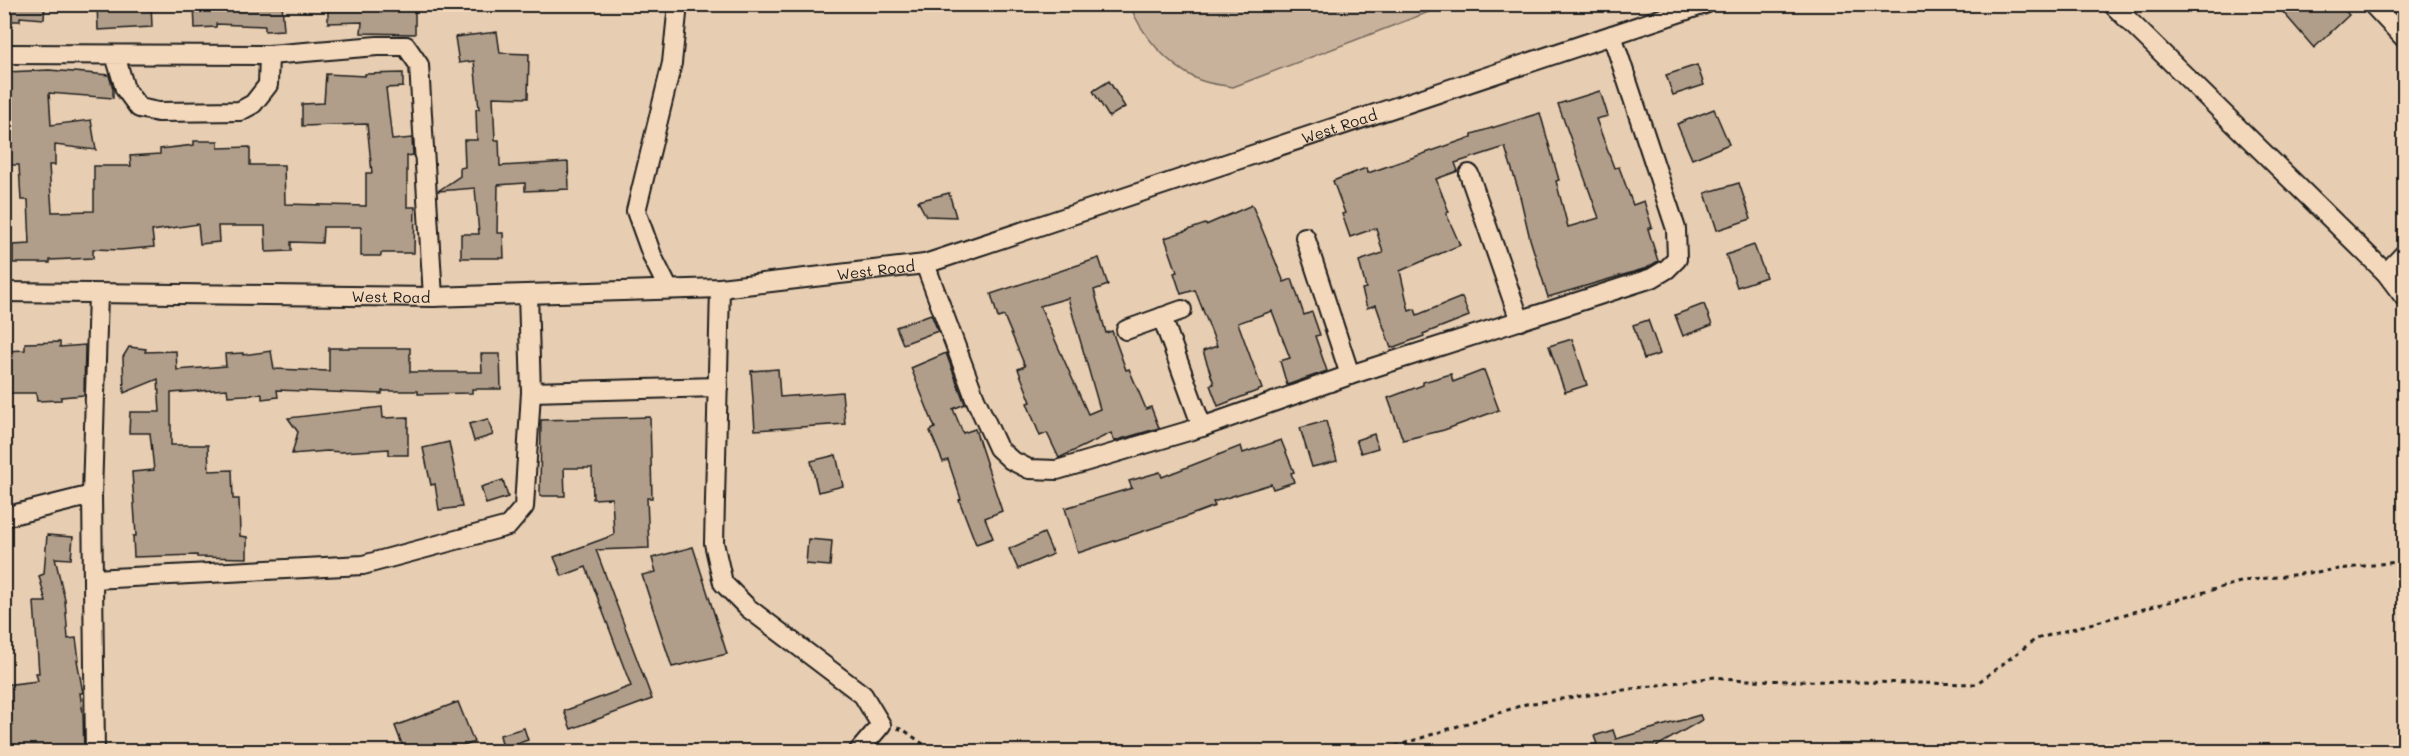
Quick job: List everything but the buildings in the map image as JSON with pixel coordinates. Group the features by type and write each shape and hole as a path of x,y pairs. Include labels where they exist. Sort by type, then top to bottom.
{"street":[{"path":"668,288 653,258 636,211 672,63 678,4"},
{"name":"West Road","path":"4,292 433,297 720,288 925,264 1706,4"},
{"path":"2112,4 2386,273 2404,297"},
{"path":"2372,4 2403,33"},
{"path":"925,264 975,398 998,448 1011,460 1029,469 1057,470 1202,427 1350,375 1652,278 1667,269 1677,259 1676,229 1612,35"},
{"path":"4,54 269,55 377,46 406,46 419,64 433,297"},
{"path":"115,55 125,89 139,108 158,112 240,111 253,104 268,85 269,55"},
{"path":"1469,174 1520,321"},
{"path":"1305,237 1350,375"},
{"path":"2386,273 2404,254"},
{"path":"720,288 714,543 723,583 748,608 863,695 881,725 858,752"},
{"path":"95,752 92,495 98,294"},
{"path":"93,579 363,565 508,526 524,507 531,392 528,294"},
{"path":"1126,330 1182,310"},
{"path":"1162,317 1202,427"},
{"path":"531,392 718,387"},
{"path":"4,517 92,495"}],"path":[{"path":"1378,752 1526,704 1715,677 1744,680 1976,684 2036,639 2244,581 2404,561"},
{"path":"881,725 904,730 933,752"}],"shaded area":[{"path":"1130,5 1447,5 1233,87 1201,81 1176,66 1148,38"}]}
